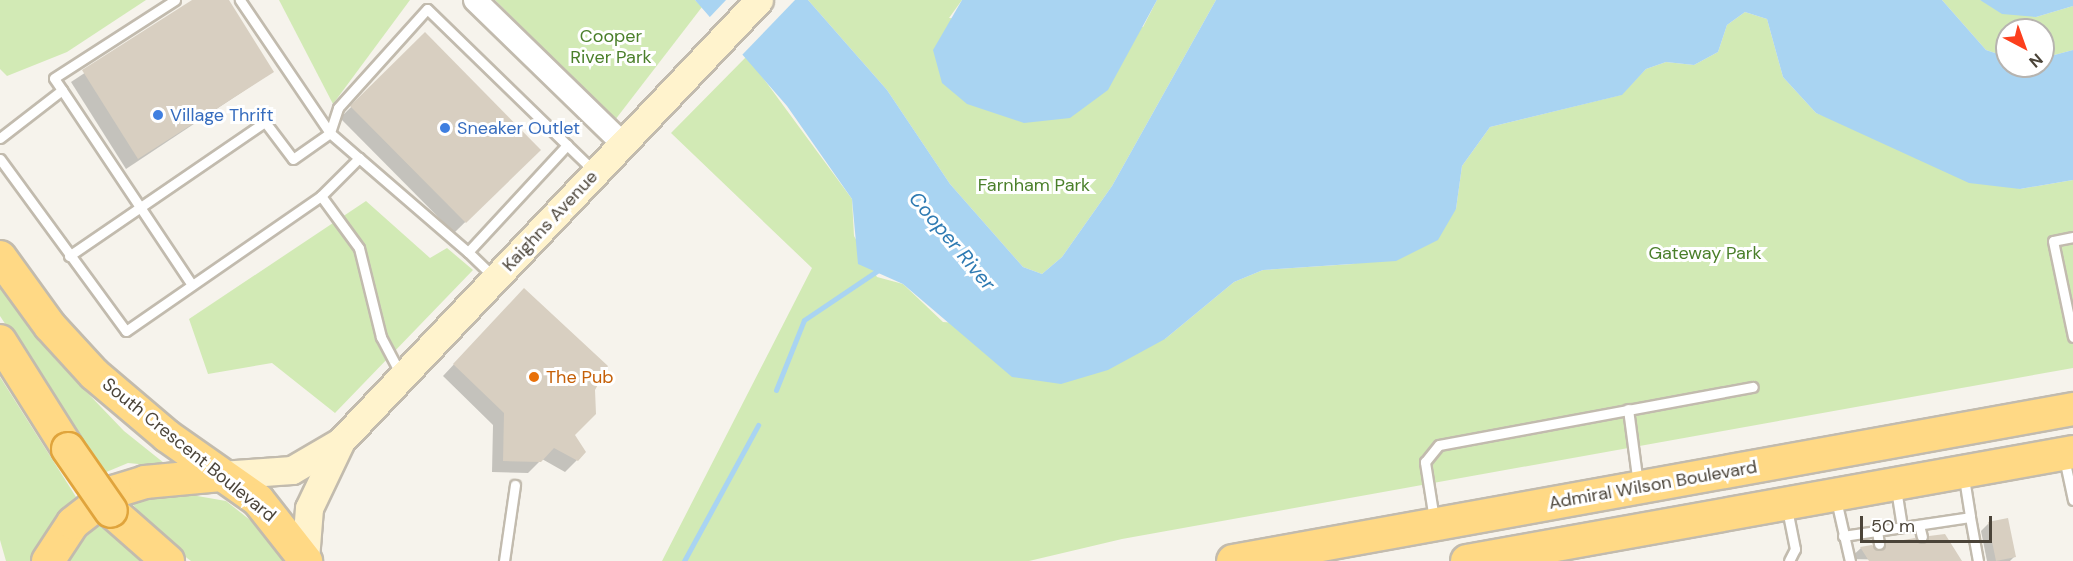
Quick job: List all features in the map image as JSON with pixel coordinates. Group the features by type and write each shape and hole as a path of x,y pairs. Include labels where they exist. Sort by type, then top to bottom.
{"highway":[{"name":"South Crescent Boulevard","path":"0,257 50,326 94,374 271,513 306,560"},
{"path":"0,341 68,449 111,511 168,561"},
{"name":"Admiral Wilson Boulevard","path":"1233,561 2073,409"},
{"path":"1467,561 1563,548 1786,504 2068,453"},
{"path":"48,561 73,523 113,492 145,482 221,475"}],"main road":[{"name":"Kaighns Avenue","path":"221,475 292,470 340,442 759,0"},
{"name":"Kaighns Avenue","path":"306,560 309,508 340,442"}],"street":[{"path":"475,0 623,144"}],"lane":[{"path":"175,0 54,78 143,207 192,285"},
{"path":"240,0 330,133 496,278"},
{"path":"69,256 265,122 293,159 330,133 339,108 427,9 595,173"},
{"path":"0,138 62,90"},
{"path":"468,252 567,145"},
{"path":"0,159 126,331 321,196 359,158"},
{"path":"321,196 359,249 381,337 402,377"},
{"path":"2073,237 2053,241 2073,337"},
{"path":"1435,524 1425,462 1439,445 1753,387"},
{"path":"1628,409 1638,488"},
{"path":"2068,453 2073,500"},
{"path":"1963,472 1978,561"},
{"path":"1895,484 1902,528"},
{"path":"504,561 515,485"},
{"path":"1835,495 1850,561"},
{"path":"1786,504 1795,549 1789,561"},
{"path":"1843,536 1970,517"},
{"path":"1919,525 1922,537"},
{"path":"1877,531 1879,544"}],"green space":[{"path":"0,0 146,0 67,52 7,76 0,69"},
{"path":"279,0 410,0 333,104"},
{"name":"Cooper River Park","path":"495,0 695,0 702,7 615,120"},
{"name":"Farnham Park","path":"808,0 962,0 949,18 1143,27 1157,0 1216,0 1112,186 1062,257 1042,274 1023,267 950,184 887,90"},
{"path":"1942,0 1980,0 2036,17 2073,6 2073,50 2055,55 2055,18 1995,18 1995,53 1986,50"},
{"name":"Gateway Park","path":"1745,12 1767,19 1783,77 1816,113 2020,189 2073,180 2073,368 1122,539 1029,561 662,561 812,268 671,133 747,56 852,199 854,236 877,277 903,284 943,322 1165,339 1234,282 1263,270 1353,264 1456,209 1462,166 1490,127 1621,95 1646,69 1666,62 1694,65 1718,52 1727,25"},
{"path":"366,201 430,258 447,248 473,270 335,413 272,363 208,374 189,319"},
{"path":"0,281 55,359 124,431 169,467 128,463 104,473 0,316"},
{"path":"0,377 78,500 38,561 6,561 0,540"},
{"path":"180,493 226,501 269,535 285,561 191,561 159,537 127,497"},
{"path":"98,523 146,561 66,561"}],"water":[{"name":"Cooper River","path":"695,0 808,0 887,90 950,184 1023,267 1042,274 1062,257 1112,186 1216,0 1942,0 1986,50 1995,53 1995,78 2055,78 2055,55 2073,50 2073,180 2020,189 1969,183 1816,113 1783,77 1767,19 1745,12 1727,25 1718,52 1694,65 1666,62 1646,69 1622,95 1490,127 1462,166 1456,209 1438,240 1396,261 1263,270 1234,282 1165,339 1108,370 1061,384 1012,377 903,284 858,264 852,199 787,106"},
{"path":"962,0 1157,0 1108,90 1070,118 1024,123 967,104 942,83 933,50"},
{"path":"1980,0 2073,0 2073,6 2036,17 2002,14"}],"pier":[{"path":"726,0 795,0 742,55 708,19"}],"building":[{"name":"Village Thrift","path":"192,0 229,0 274,72 138,159 82,70"},
{"name":"Sneaker Outlet","path":"425,32 541,150 466,223 350,106"},
{"name":"The Pub","path":"524,288 608,366 595,390 596,414 575,435 586,452 578,461 554,448 541,462 503,461 504,413 453,364"},
{"path":"2008,518 2016,557 1996,561 1988,522"},
{"path":"1945,534 1962,561 1869,561 1860,547 1872,545 1879,551 1886,543 1915,538 1923,544 1929,536"}],"waterway":[{"path":"776,390 804,320 877,271"},
{"path":"684,561 758,425"}],"place":[{"name":"Village Thrift","path":"158,115"},
{"name":"Sneaker Outlet","path":"445,128"},
{"name":"The Pub","path":"534,377"}]}
